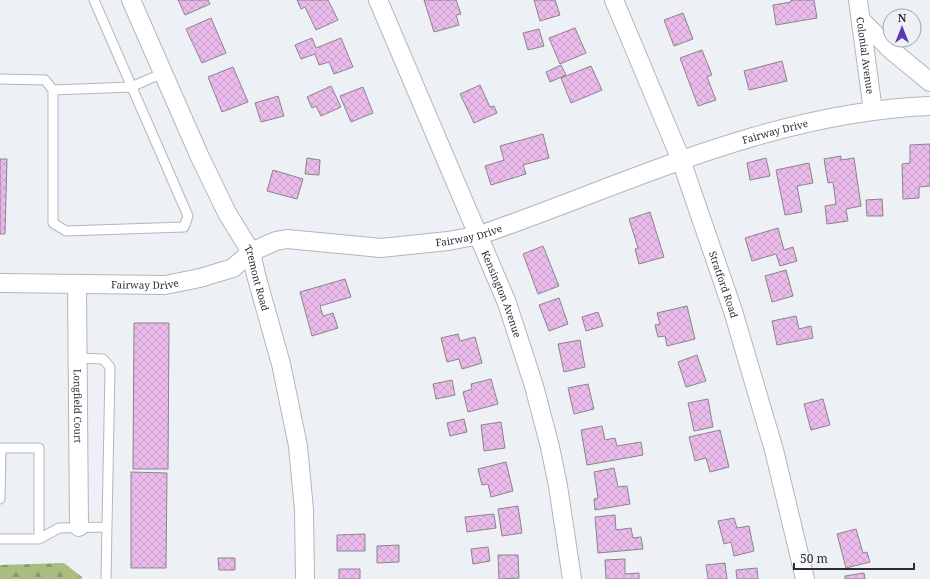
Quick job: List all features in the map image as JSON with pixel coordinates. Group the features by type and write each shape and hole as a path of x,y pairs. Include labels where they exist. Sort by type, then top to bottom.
{"street":[{"name":"Tremont Road","path":"131,0 227,213 251,252 281,364 298,446 304,510 306,579"},
{"name":"Kensington Avenue","path":"378,0 480,235 507,303 534,386 558,486 572,579"},
{"name":"Stratford Road","path":"614,0 681,160 733,311 774,450 805,579"},
{"name":"Colonial Avenue","path":"858,0 873,111"},
{"path":"861,20 890,49 930,82"},
{"name":"Fairway Drive","path":"0,283 145,286 200,278 233,268 251,252 276,241 287,239 381,248 432,243 480,235 681,160 757,135 813,121 873,111 930,106"},
{"name":"Longfield Court","path":"77,285 79,527"}],"lane":[{"path":"0,79 44,80 53,90 52,223 66,231 184,227 188,216 94,0"},
{"path":"53,90 131,87 163,73"},
{"path":"78,358 103,359 110,367 106,579"},
{"path":"0,499 1,448 39,448 39,539"},
{"path":"0,539 39,539 59,528 107,527"}],"green space":[{"path":"64,563 82,577 82,579 0,579 0,565"}],"building":[{"path":"178,0 208,0 210,4 185,15"},
{"path":"297,0 328,0 338,20 316,30 305,7 301,9"},
{"path":"424,0 456,0 461,14 456,15 459,25 434,32"},
{"path":"534,0 555,0 560,15 540,21"},
{"path":"791,0 814,0 817,18 776,25 773,5 791,2"},
{"path":"683,13 693,39 674,46 664,20"},
{"path":"211,18 226,53 202,63 186,29"},
{"path":"575,28 586,53 560,64 549,38"},
{"path":"539,29 544,46 528,50 523,33"},
{"path":"312,38 316,48 341,38 353,67 334,74 329,62 319,65 315,54 301,59 295,45"},
{"path":"702,50 712,75 707,77 716,100 698,106 680,58"},
{"path":"782,61 787,81 749,90 744,71"},
{"path":"561,65 566,75 550,82 546,72"},
{"path":"591,66 602,90 571,103 561,78"},
{"path":"233,67 248,102 222,112 208,77"},
{"path":"480,85 490,107 494,106 497,113 474,123 460,94"},
{"path":"331,86 341,107 321,116 316,106 312,108 307,97"},
{"path":"363,87 373,113 351,122 340,96"},
{"path":"278,96 284,116 261,122 255,103"},
{"path":"543,134 549,158 523,165 526,174 491,185 485,166 504,160 500,146"},
{"path":"930,144 930,186 919,187 919,198 903,199 902,164 910,163 910,145"},
{"path":"841,156 841,160 854,158 861,206 846,209 848,221 827,224 825,206 836,204 833,182 828,183 824,159"},
{"path":"307,158 320,160 319,175 305,174"},
{"path":"766,158 770,176 750,180 747,163"},
{"path":"0,159 7,159 5,234 0,234"},
{"path":"809,163 813,183 797,186 802,212 785,215 776,170"},
{"path":"273,170 303,179 297,199 267,191"},
{"path":"882,199 883,216 867,216 866,200"},
{"path":"650,212 664,257 639,264 635,249 638,248 629,219"},
{"path":"778,228 784,250 793,247 797,261 780,266 776,254 752,261 745,238"},
{"path":"543,246 559,286 538,294 523,254"},
{"path":"786,270 793,296 772,302 765,276"},
{"path":"345,279 351,297 320,306 323,316 333,313 338,328 312,336 300,292"},
{"path":"559,298 568,324 549,331 539,305"},
{"path":"687,306 695,339 667,346 665,336 658,337 655,325 660,324 657,313"},
{"path":"598,312 603,326 586,331 582,317"},
{"path":"796,316 799,329 811,326 813,338 777,345 772,321"},
{"path":"134,323 169,323 168,469 133,469"},
{"path":"458,334 460,341 475,337 482,363 462,369 459,359 447,362 441,338"},
{"path":"580,340 585,367 564,372 558,344"},
{"path":"697,355 706,381 686,387 678,362"},
{"path":"491,379 498,404 468,412 463,392 472,389 471,384"},
{"path":"452,380 455,395 436,399 433,384"},
{"path":"588,384 594,409 574,414 568,388"},
{"path":"708,399 713,427 694,431 688,403"},
{"path":"823,399 830,425 811,430 804,404"},
{"path":"464,419 467,432 450,436 447,423"},
{"path":"501,422 505,448 484,451 481,425"},
{"path":"602,426 605,440 615,438 617,446 641,442 643,455 587,465 581,430"},
{"path":"720,430 729,467 710,472 706,458 695,461 689,437"},
{"path":"506,462 513,491 491,497 488,484 482,485 478,469"},
{"path":"614,468 618,487 627,486 630,504 595,510 594,499 598,498 594,472"},
{"path":"131,472 167,473 166,568 131,568"},
{"path":"518,506 522,533 502,536 498,509"},
{"path":"494,514 496,528 467,532 465,517"},
{"path":"615,515 616,530 631,528 633,538 641,537 643,549 598,553 595,517"},
{"path":"734,518 737,528 749,526 754,551 734,556 731,542 724,544 718,521"},
{"path":"856,529 863,553 867,552 870,562 846,568 837,534"},
{"path":"365,534 365,551 337,551 337,535"},
{"path":"399,545 399,562 377,563 377,546"},
{"path":"488,547 490,561 473,564 471,549"},
{"path":"498,555 518,555 519,578 499,579"},
{"path":"218,558 235,558 235,570 219,570"},
{"path":"625,559 625,574 639,573 639,579 606,579 605,560"},
{"path":"725,563 727,579 708,579 706,565"},
{"path":"757,568 758,579 737,579 736,570"},
{"path":"339,569 360,569 360,579 339,579"},
{"path":"864,573 865,579 845,579 845,576"}]}
